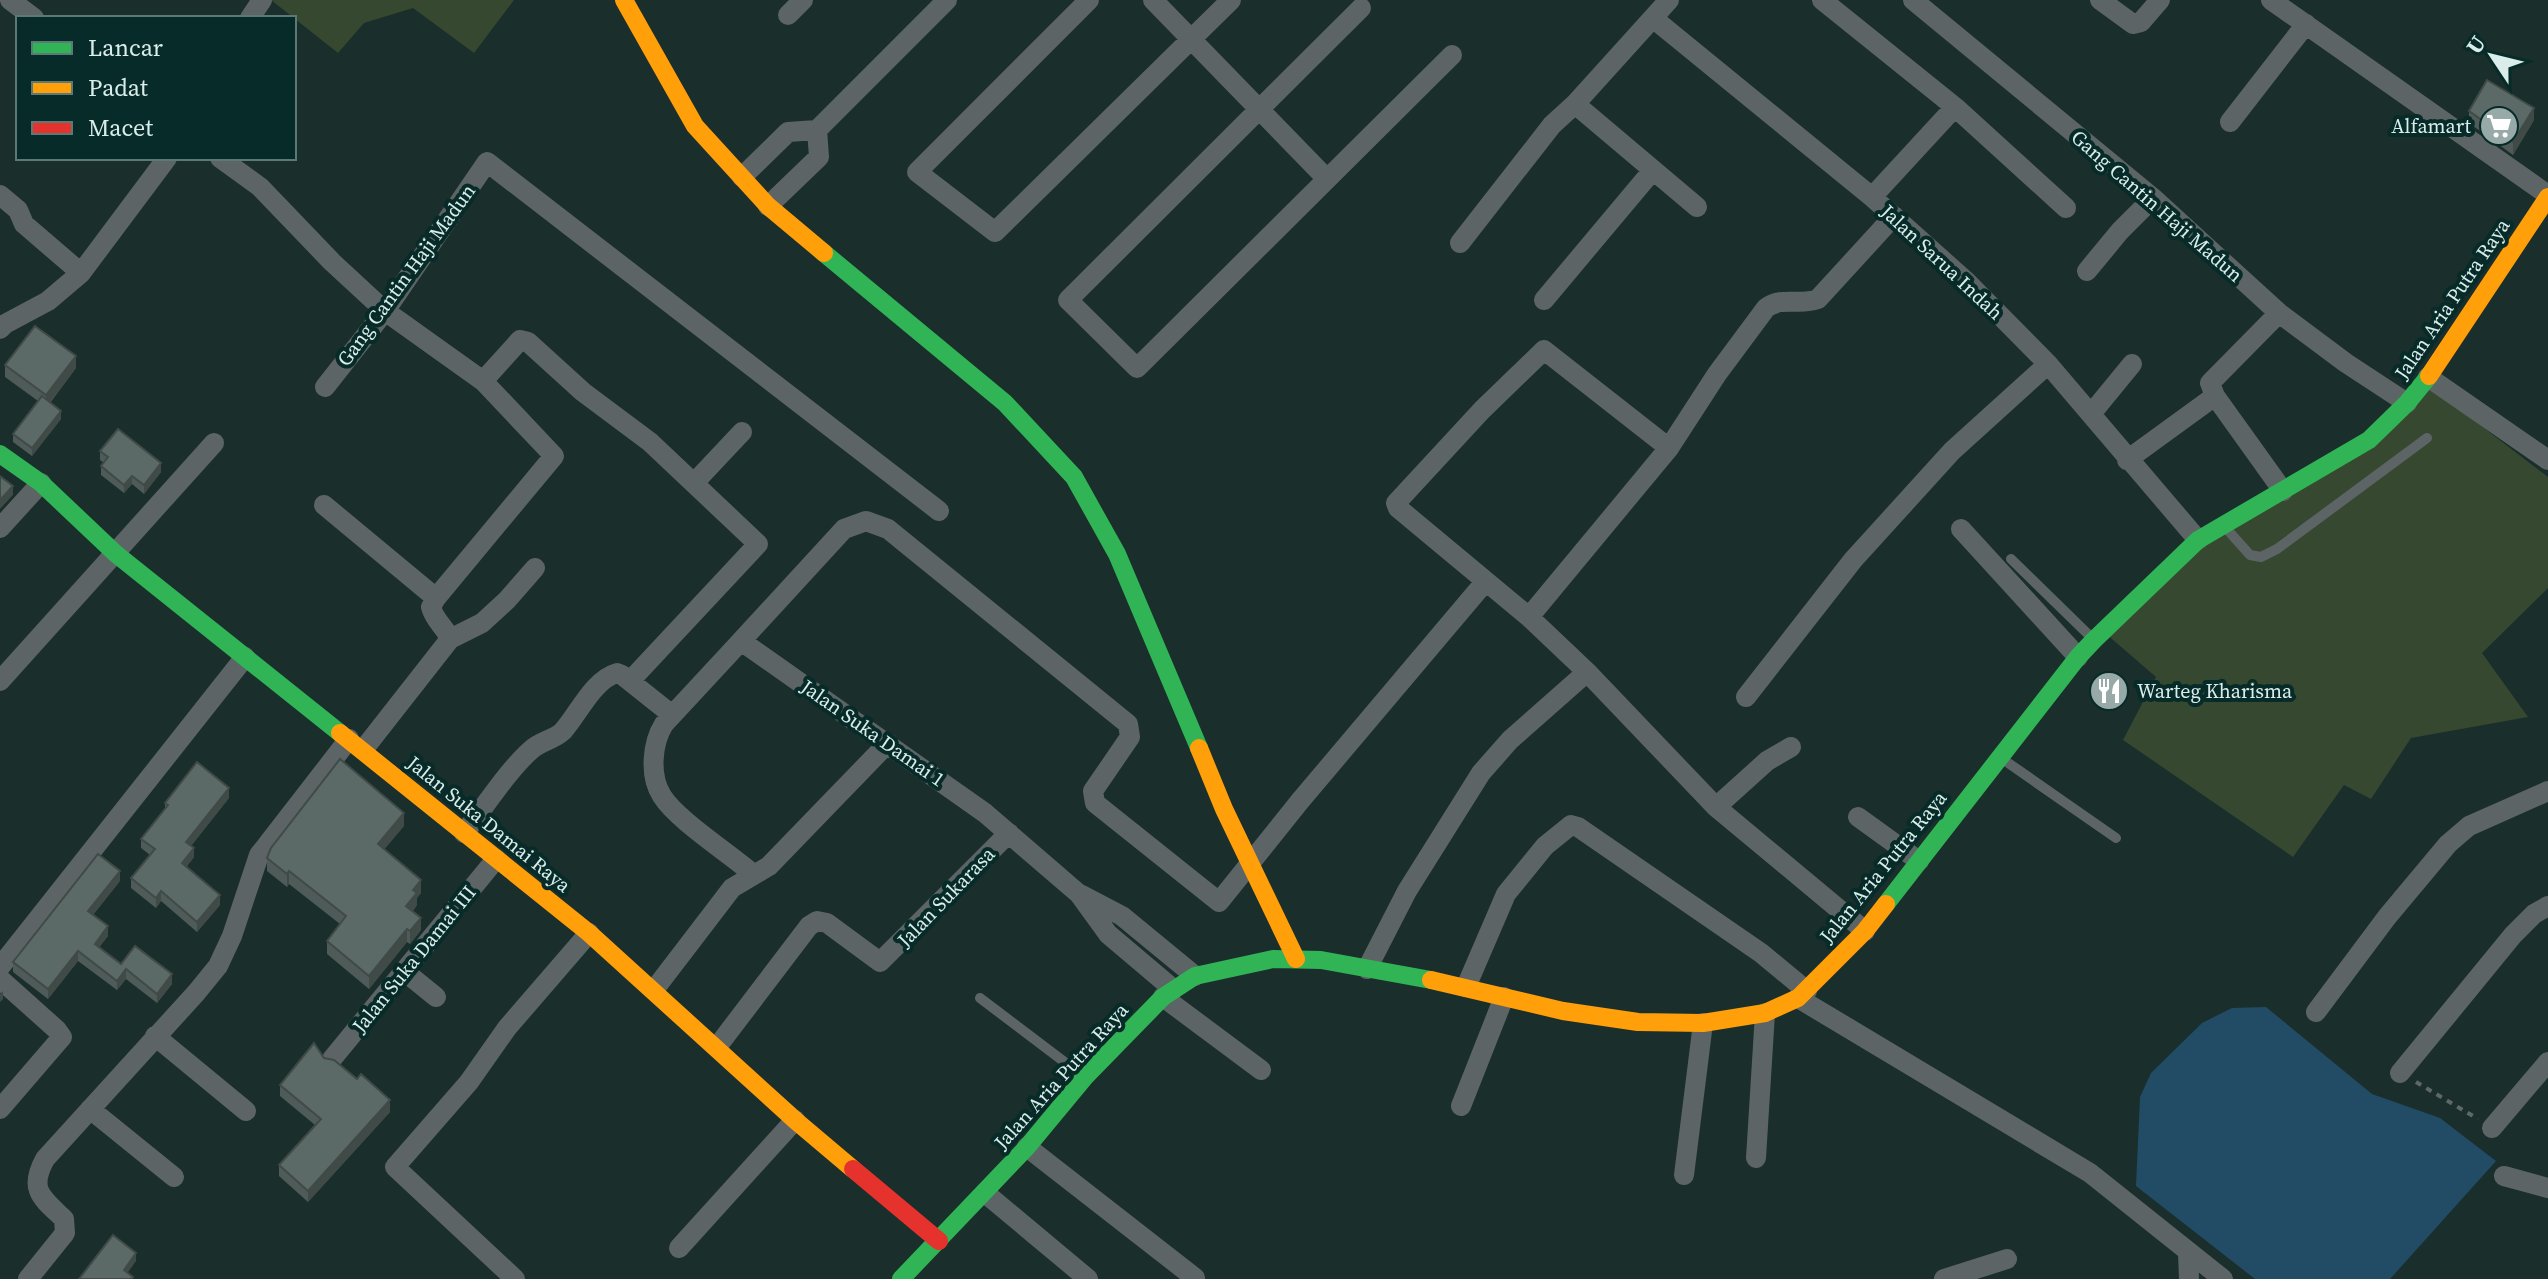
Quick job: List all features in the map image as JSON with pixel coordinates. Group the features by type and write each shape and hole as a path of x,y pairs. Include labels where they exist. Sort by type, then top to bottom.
{"street":[{"path":"10,0 31,16"},
{"path":"624,0 695,126 768,206 1005,403 1074,477 1117,554 1224,809 1296,959"},
{"path":"788,15 803,0"},
{"path":"742,177 788,132 817,130 947,0"},
{"path":"1089,0 917,172 995,232 1231,0"},
{"path":"1153,0 1327,179"},
{"path":"1460,243 1552,125 1575,104 1669,0"},
{"path":"1822,0 1955,107 2066,208"},
{"name":"Gang Cantin Haji Madun","path":"1913,0 2153,198 2279,313 2407,403"},
{"path":"2100,0 2133,24 2141,22 2160,0"},
{"path":"2279,2 2548,196"},
{"path":"1361,8 1068,300 1137,368 1452,55"},
{"name":"Jalan Sarua Indah","path":"1654,19 1872,197 1967,282 2048,364 2198,540"},
{"path":"2230,122 2306,24"},
{"path":"1575,104 1697,207"},
{"path":"1872,197 1955,107"},
{"path":"768,206 819,157 817,130"},
{"path":"0,329 48,301 81,273 166,160"},
{"path":"223,160 260,187 332,262 385,311 483,381 554,456 436,598 431,607 433,616 446,629 450,639"},
{"name":"Gang Cantin Haji Madun","path":"325,387 385,311 487,162 939,511"},
{"path":"1544,300 1653,170"},
{"path":"0,195 18,210 24,224 81,273"},
{"name":"Jalan Aria Putra Raya","path":"901,1279 1027,1147 1085,1077 1168,993 1195,976 1273,959 1321,960 1466,987 1563,1011 1638,1022 1703,1023 1765,1013 1803,994 1865,931 2094,640 2198,540 2369,440 2407,403 2428,377 2548,196"},
{"path":"2087,271 2153,198"},
{"path":"1529,617 1669,448 1717,374 1766,308 1775,301 1810,302 1818,299 1894,216"},
{"path":"2279,313 2214,376 2211,388 2283,491"},
{"path":"483,381 520,340 528,342 583,392 650,442 758,545 630,681"},
{"path":"1669,448 1544,350 1396,503 1398,508 1529,617 1587,672 1716,807 1865,931"},
{"path":"1746,697 1853,560 1952,451 2048,364"},
{"path":"2091,414 2132,364"},
{"path":"2428,377 2548,460"},
{"path":"2127,460 2215,396"},
{"path":"694,483 742,432"},
{"path":"0,681 214,443"},
{"name":"Jalan Suka Damai Raya","path":"0,454 41,483 116,554 586,931 795,1120 939,1241"},
{"path":"0,528 41,483"},
{"path":"324,505 436,598"},
{"path":"753,874 676,812 661,795 654,766 657,734 671,714 844,529 866,521 888,529 1128,724 1130,737 1093,791 1095,803 1219,902 1485,582"},
{"path":"1961,529 2078,657"},
{"path":"28,1279 65,1233 66,1226 64,1219 39,1195 36,1183 38,1171 45,1159 218,966 232,936 259,855 450,639 482,623 535,568"},
{"name":"Jalan Suka Damai 1","path":"741,641 985,813 1079,894 1108,934 1168,993 1261,1070"},
{"path":"0,967 245,657"},
{"path":"1367,969 1407,891 1481,773 1510,740 1587,672"},
{"path":"464,833 529,751 555,738 600,683 617,673 671,714"},
{"path":"654,990 732,888 769,866 888,743"},
{"path":"1716,807 1767,761 1791,747"},
{"path":"2316,1012 2387,917 2448,844 2469,826 2548,791"},
{"path":"1858,817 1919,861"},
{"path":"1466,987 1506,894 1545,846 1571,825 1761,953 1803,994 2090,1173 2223,1279"},
{"name":"Jalan Sukarasa","path":"717,1047 809,926 817,921 827,923 880,962 1009,833"},
{"name":"Jalan Suka Damai III","path":"332,1059 496,859"},
{"name":"Jalan Suka Damai 1","path":"1079,894 1122,916 1195,976"},
{"path":"2400,1073 2513,935 2534,914 2548,906"},
{"path":"395,1146 459,1075 502,1019 586,931"},
{"path":"515,1279 395,1167 469,1082 507,1028 586,931"},
{"path":"404,971 436,997"},
{"path":"0,979 62,1037 0,1109"},
{"path":"1461,1106 1504,997"},
{"path":"1756,1158 1765,1013"},
{"path":"1684,1175 1703,1023"},
{"path":"155,1036 246,1111"},
{"path":"2492,1128 2548,1062"},
{"path":"90,1109 174,1177"},
{"path":"679,1248 795,1120"},
{"path":"1027,1147 1195,1278"},
{"path":"2504,1176 2548,1188"},
{"path":"985,1193 1088,1279"},
{"path":"2188,1253 2189,1279"},
{"path":"1944,1279 1967,1276 2007,1259"}],"lane":[{"path":"2222,524 2250,555 2261,557 2277,549 2427,438"},
{"path":"2011,559 2094,640"},
{"path":"1999,757 2116,838"},
{"path":"980,998 1085,1077"}],"path":[{"path":"2400,1073 2492,1128"}],"green space":[{"path":"271,0 514,0 474,53 413,8 364,23 338,53 296,20 296,16 291,16"},
{"path":"2432,388 2548,477 2548,588 2482,653 2528,717 2411,738 2371,799 2344,785 2293,857 2123,740 2156,677 2105,633 2176,565"}],"water":[{"path":"2266,1007 2372,1094 2440,1118 2496,1161 2390,1279 2255,1279 2136,1186 2140,1097 2151,1073 2202,1023 2232,1008"}],"building":[{"path":"2487,80 2534,108 2513,142 2469,111"},
{"path":"35,326 76,356 46,395 5,365"},
{"path":"42,396 61,411 32,448 13,434"},
{"path":"118,429 161,463 144,485 132,476 124,485 101,466 108,457 100,451"},
{"path":"0,476 13,486 0,500"},
{"path":"340,759 404,813 378,844 421,880 413,890 417,893 406,906 421,918 410,931 407,929 369,976 327,941 346,916 289,871 287,874 267,858 271,848"},
{"path":"197,762 229,788 186,842 194,848 182,863 220,895 197,922 161,891 156,898 131,878 155,849 141,839"},
{"path":"98,854 120,871 88,911 108,926 95,944 121,964 135,946 172,974 157,994 126,969 117,981 78,951 48,989 13,962"},
{"path":"314,1043 324,1058 334,1060 357,1079 361,1074 390,1100 308,1191 279,1165 321,1119 280,1085"},
{"path":"113,1235 136,1253 124,1270 133,1277 79,1279"}],"traffic: fast":[{"path":"824,253 1005,403 1074,477 1117,554 1199,748"},
{"path":"1886,904 2094,640 2198,540 2369,440 2407,403 2429,376"},
{"path":"0,454 41,483 116,554 340,733"},
{"path":"901,1279 1027,1147 1085,1077 1163,997 1195,976 1273,959 1321,960 1431,980"}],"traffic: slow":[{"path":"624,0 695,126 768,206 824,253"},
{"path":"2429,376 2548,197"},
{"path":"340,733 589,933 853,1169"},
{"path":"1199,748 1224,809 1296,959"},
{"path":"1431,980 1563,1011 1638,1022 1703,1023 1765,1013 1798,998 1865,931 1886,904"}],"traffic: jam":[{"path":"853,1169 939,1241"}],"place":[{"name":"Alfamart","path":"2499,126"},
{"name":"Warteg Kharisma","path":"2109,691"}]}
